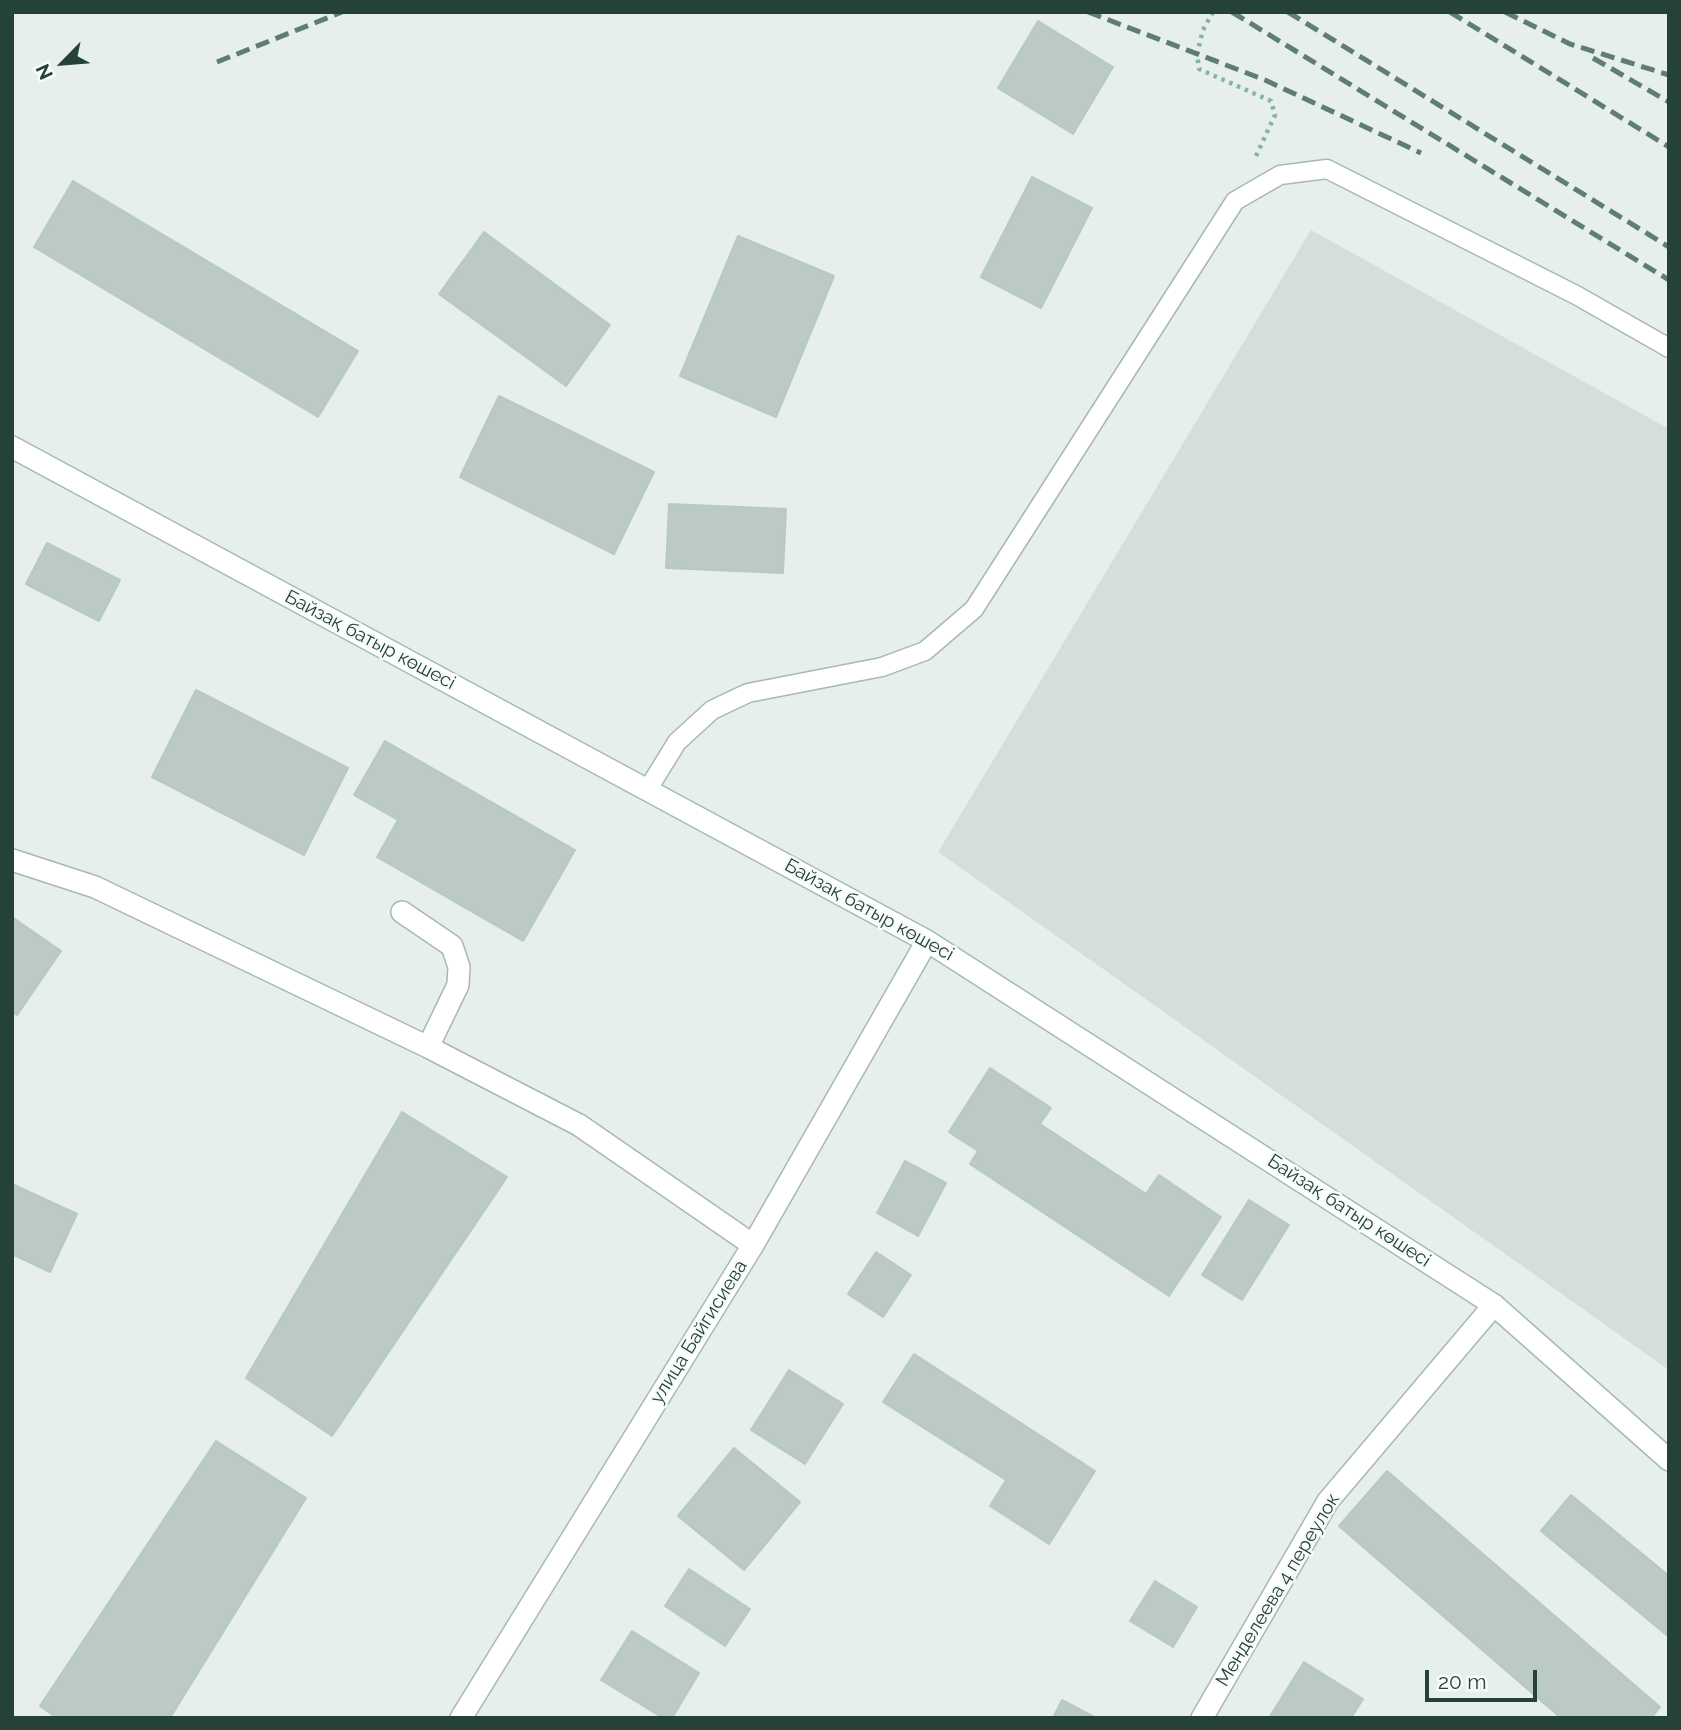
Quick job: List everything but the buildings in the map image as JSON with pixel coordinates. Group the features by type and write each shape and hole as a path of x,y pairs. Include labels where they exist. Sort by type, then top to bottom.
{"street":[{"name":"Байзақ батыр көшесі","path":"12,447 927,941 1494,1305 1669,1460"},
{"path":"12,860 95,887 428,1047 579,1125 753,1245"},
{"path":"402,912 452,946 459,967 458,985 428,1047"},
{"name":"улица Байгисиева","path":"461,1718 753,1245 927,941"},
{"name":"Менделеева 4 переулок","path":"1202,1718 1328,1501 1494,1305"}],"lane":[{"path":"648,789 677,743 712,710 748,693 882,667 925,651 974,609 1235,201 1280,175 1327,169 1576,295 1669,348"}],"path":[{"path":"1213,12 1203,30 1197,54 1199,69 1271,102 1275,115 1235,201"}],"shaded area":[{"path":"1311,230 1669,429 1669,1370 938,852"}],"railway":[{"path":"217,62 342,12"},
{"path":"1088,12 1265,80 1421,153"},
{"path":"1232,12 1669,280"},
{"path":"1288,12 1669,247"},
{"path":"1450,12 1669,147"},
{"path":"1505,12 1570,44 1669,75"},
{"path":"1593,58 1669,102"}]}
